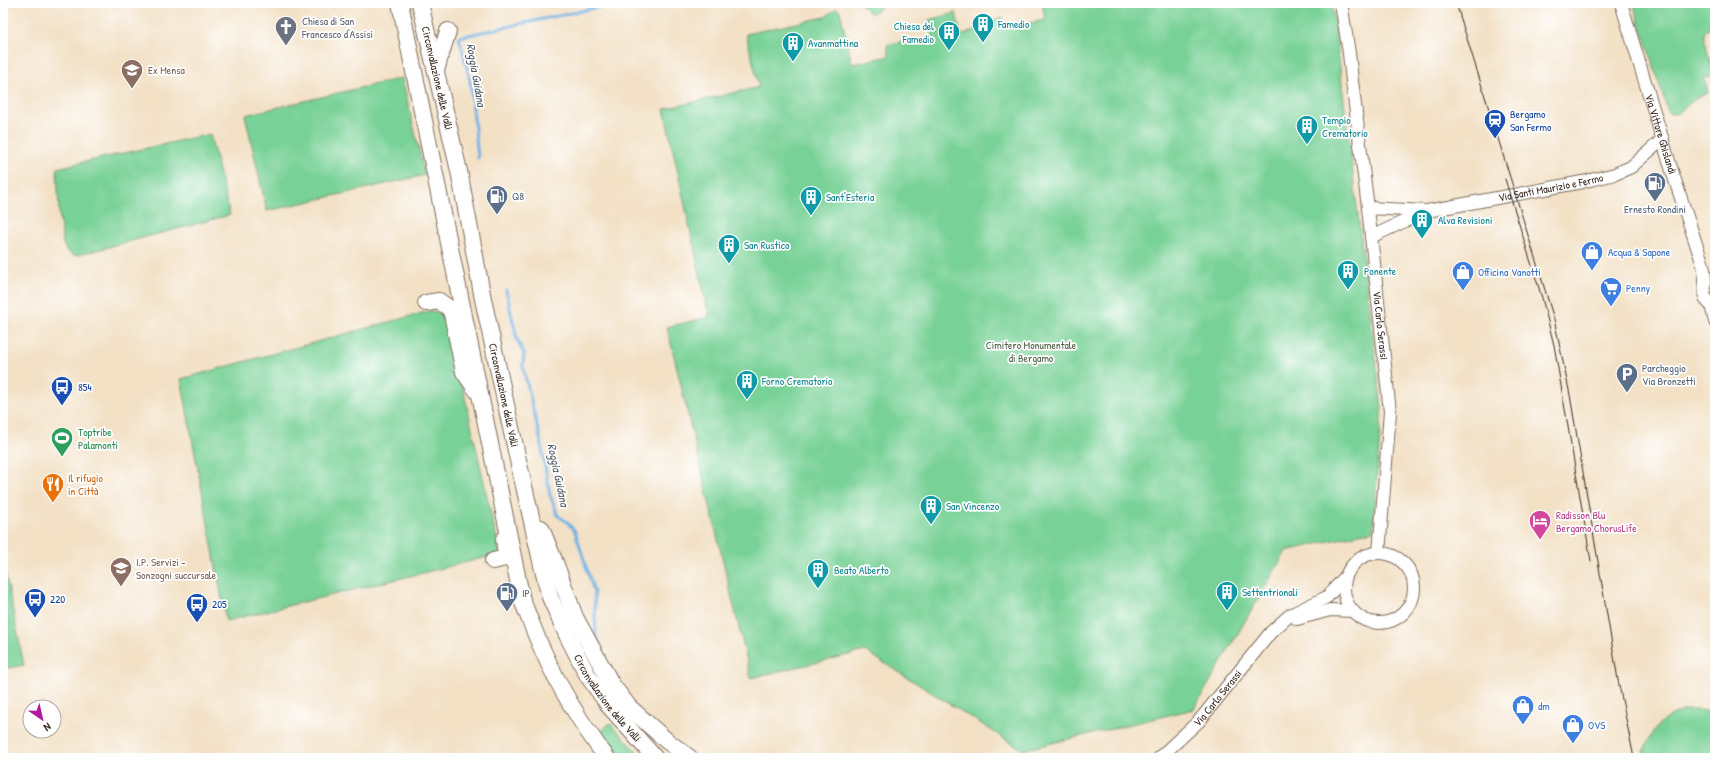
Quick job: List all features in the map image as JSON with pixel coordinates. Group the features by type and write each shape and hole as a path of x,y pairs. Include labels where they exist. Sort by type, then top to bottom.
{"highway":[{"name":"Circonvallazione delle Valli","path":"400,3 522,600 542,650 560,684 577,714 607,758"},
{"name":"Circonvallazione delle Valli","path":"422,7 459,172 483,299 548,589 570,642 588,676 610,707 655,758"},
{"path":"436,70 448,31"},
{"path":"426,303 439,301 449,308 452,314 464,372 482,399"},
{"path":"493,561 502,559 506,555 496,502 499,485"},
{"path":"530,510 542,531 575,616 612,685 629,707 667,741 690,758"},
{"path":"600,662 633,704 671,738 702,758"}],"street":[{"name":"Via Carlo Serassi","path":"1341,3 1349,52 1368,208 1390,412 1379,553"},
{"name":"Via Vittore Ghislandi","path":"1621,3 1673,174 1703,265 1705,276 1704,288"},
{"name":"Via Santi Maurizio e Fermo","path":"1368,208 1427,211 1582,182 1615,174 1631,167 1663,139"},
{"name":"Via Santi Maurizio e Fermo","path":"1371,237 1427,211"},
{"name":"Via Vittore Ghislandi","path":"1703,265 1715,278"},
{"path":"1715,278 1708,282 1704,288 1704,297 1713,305 1715,322"},
{"name":"Via Carlo Serassi","path":"1159,758 1204,716 1270,632 1290,615 1327,597 1345,577 1356,561 1368,554 1379,553 1396,557 1408,569 1413,585 1410,602 1401,615 1390,621 1367,621 1352,611 1330,610 1313,613 1293,620 1270,632"},
{"path":"1345,577 1344,594 1352,611"}],"green space":[{"path":"860,3 887,3 871,14"},
{"name":"Cimitero Monumentale di Bergamo","path":"1042,3 1332,3 1382,408 1373,531 1286,551 1194,709 1023,750 865,651 751,678 667,327 709,317 664,109 759,87 746,34 825,17 837,8 840,11 852,64 889,56 887,45 910,39 911,45 933,41 928,20 956,13 961,35 980,29 980,23 1003,17 1006,28 1045,20"},
{"path":"1645,3 1715,3 1715,13 1711,14 1710,27 1705,31 1704,36 1713,76 1704,78 1708,92 1699,96 1677,114 1670,114 1668,111 1634,6"},
{"path":"402,78 425,175 267,211 245,115"},
{"path":"210,134 230,215 74,256 66,250 63,243 59,213 57,168"},
{"path":"429,311 440,313 448,321 500,554 226,621 181,379"},
{"path":"3,561 24,665 3,669"},
{"path":"1686,710 1701,710 1715,713 1715,758 1643,758 1646,746 1652,734 1660,724 1672,715"},
{"path":"610,723 643,758 614,758 596,736"}],"waterway":[{"name":"Roggia Guidana","path":"478,158 470,80 459,37 618,3"},
{"name":"Roggia Guidana","path":"506,290 517,339 524,354 523,367 540,438 550,495 558,516 566,521 575,531 594,592 596,635 600,647"}],"tram line":[{"path":"1456,3 1554,319 1570,395 1618,680 1634,758"},
{"path":"1505,179 1542,298 1554,345 1591,561"}],"place":[{"name":"Famedio","path":"983,44"},
{"name":"Chiesa di San Francesco d'Assisi","path":"286,46"},
{"name":"Chiesa del Famedio","path":"949,52"},
{"name":"Avanmattina","path":"793,62"},
{"name":"Ex Mensa","path":"132,90"},
{"name":"Bergamo San Fermo","path":"1495,140"},
{"name":"Tempio Crematorio","path":"1307,146"},
{"name":"Ernesto Rondini","path":"1655,202"},
{"name":"Q8","path":"497,216"},
{"name":"Sant'Esteria","path":"811,216"},
{"name":"Alva Revisioni","path":"1422,240"},
{"name":"San Rustico","path":"729,264"},
{"name":"Acqua & Sapone","path":"1592,272"},
{"name":"Ponente","path":"1348,290"},
{"name":"Officina Vanotti","path":"1463,292"},
{"name":"Penny","path":"1611,308"},
{"name":"Parcheggio Via Bronzetti","path":"1627,394"},
{"name":"Forno Crematorio","path":"747,400"},
{"name":"854","path":"62,406"},
{"name":"Toptribe Palamonti","path":"62,458"},
{"name":"Il rifugio in Città","path":"53,504"},
{"name":"San Vincenzo","path":"931,526"},
{"name":"Radisson Blu Bergamo ChorusLife","path":"1540,540"},
{"name":"I.P. Servizi - Sonzogni succursale","path":"121,588"},
{"name":"Beato Alberto","path":"818,590"},
{"name":"IP","path":"507,612"},
{"name":"Settentrionali","path":"1227,612"},
{"name":"220","path":"35,618"},
{"name":"205","path":"197,624"},
{"name":"dm","path":"1523,726"},
{"name":"OVS","path":"1573,744"}]}
